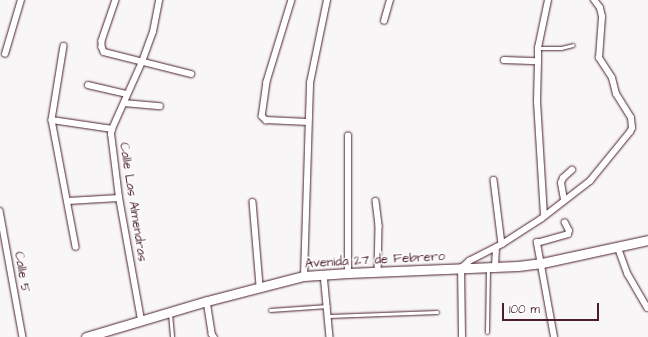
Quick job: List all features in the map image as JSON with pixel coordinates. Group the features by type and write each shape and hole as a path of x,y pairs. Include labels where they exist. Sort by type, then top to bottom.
{"main road":[{"name":"Avenida 27 de Febrero","path":"86,337 207,300 304,276 348,272 492,268 542,263 648,240"}],"street":[{"path":"5,54 21,0"},
{"path":"116,0 102,46 104,52 191,74"},
{"name":"Calle Las Almendras","path":"141,320 119,198 112,129 142,62 153,32 159,0"},
{"path":"292,0 266,82 262,116 266,120 308,122"},
{"path":"304,276 308,122 312,70 327,0"},
{"path":"384,21 390,0"},
{"path":"544,216 537,102 538,48 548,0"},
{"path":"462,337 461,268 469,261 496,248 544,216 590,181 628,137 632,128 631,118 616,94 612,78 600,60 598,50 602,17 600,8 594,0"},
{"path":"64,46 52,120 76,247"},
{"path":"504,60 538,61"},
{"path":"88,85 127,94"},
{"path":"124,102 160,106"},
{"path":"52,120 112,129"},
{"path":"348,136 348,272"},
{"path":"564,200 561,182 563,178 572,170"},
{"path":"494,180 502,244"},
{"path":"68,201 119,198"},
{"path":"376,201 379,226 378,272"},
{"path":"254,202 260,286"},
{"name":"Calle 5","path":"0,211 3,243 23,337"},
{"path":"554,337 542,263 537,243 568,234 569,231 566,223"},
{"path":"618,247 628,274 648,308"},
{"path":"492,268 496,248"},
{"path":"324,274 330,337"},
{"path":"207,300 212,334 214,337"}],"lane":[{"path":"538,48 561,48 574,46"},
{"path":"487,332 492,268"},
{"path":"270,310 328,306"},
{"path":"170,312 172,337"},
{"path":"329,316 437,312"}]}
